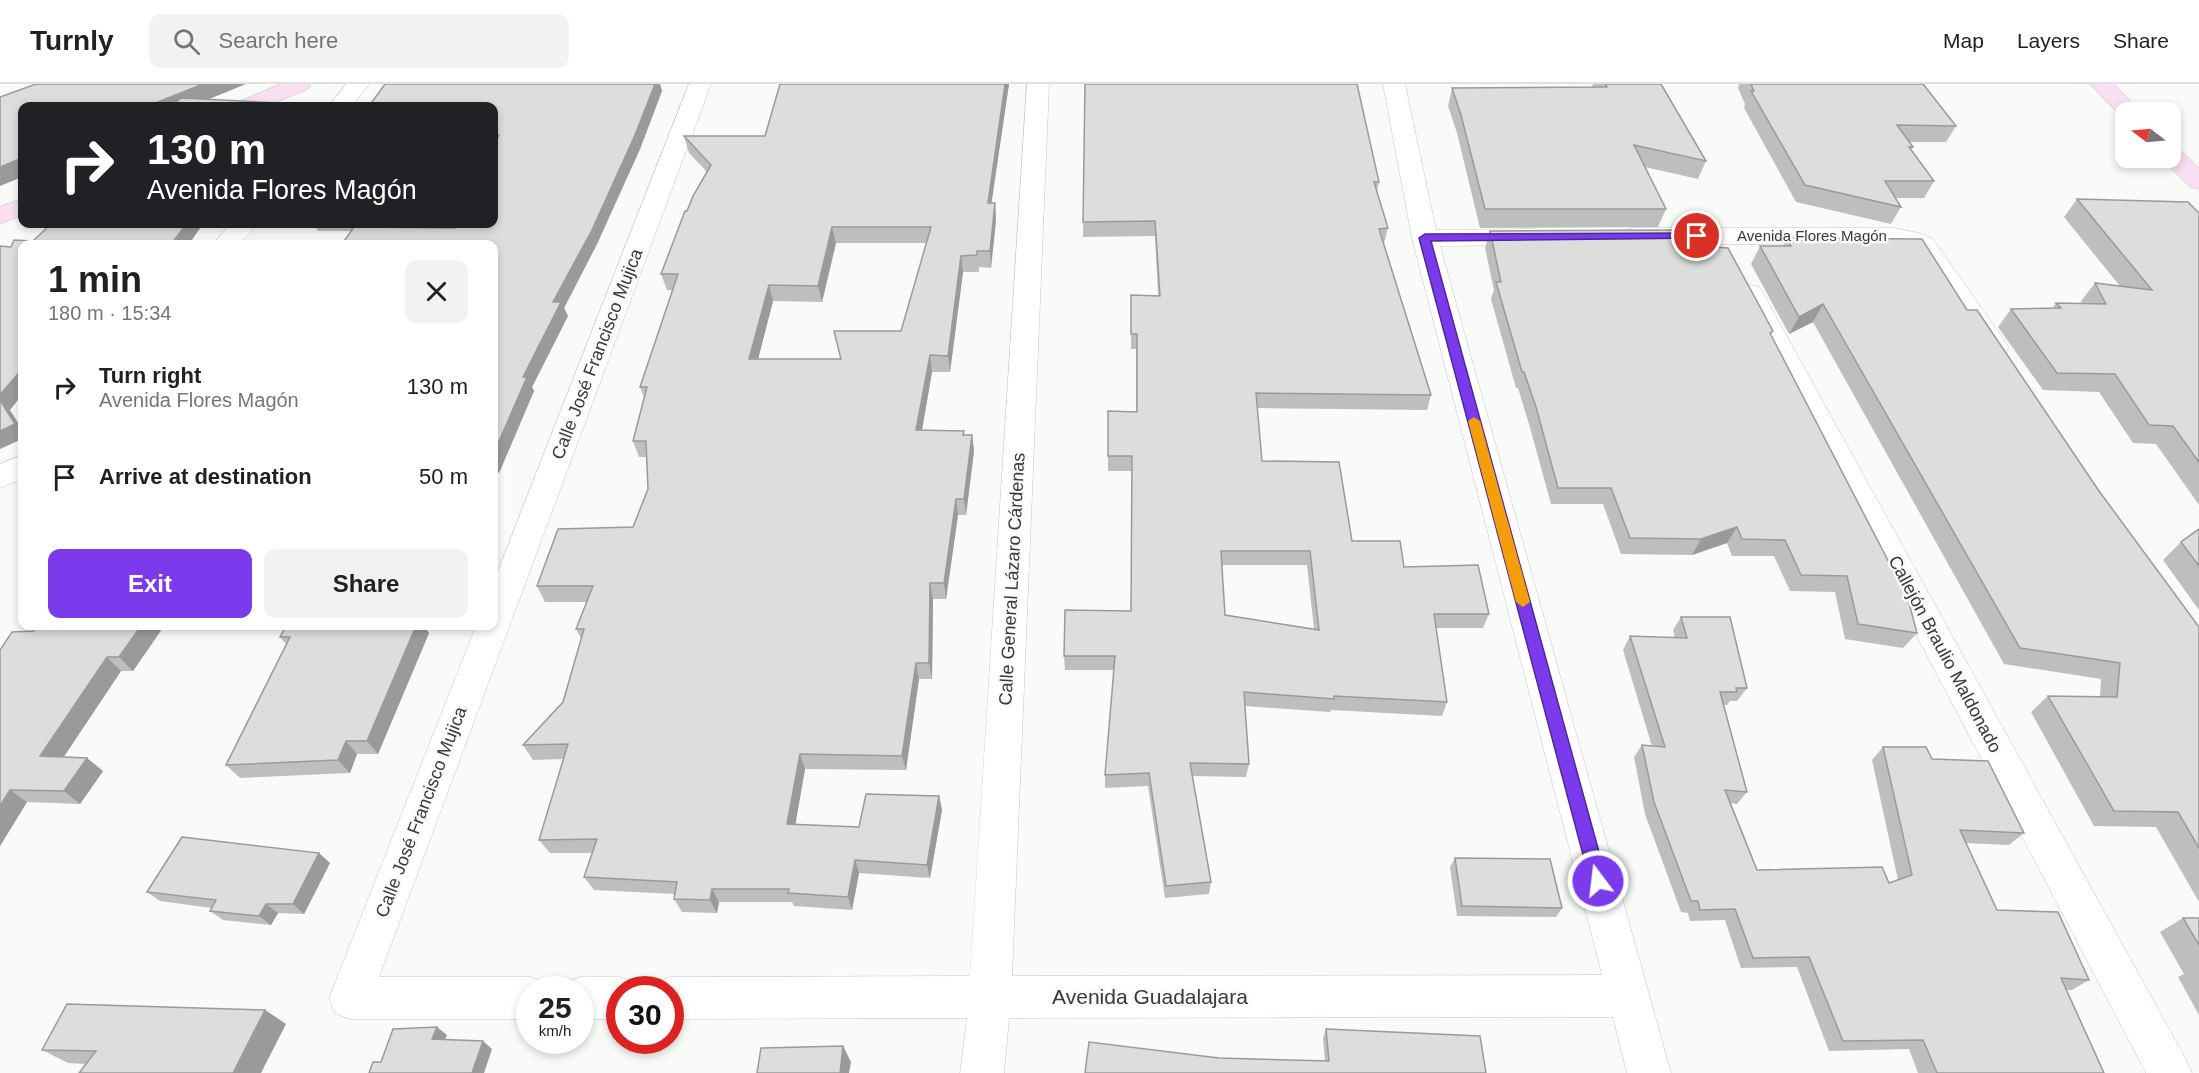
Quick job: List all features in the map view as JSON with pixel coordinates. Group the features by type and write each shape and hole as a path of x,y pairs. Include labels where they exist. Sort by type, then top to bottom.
{"street":[{"path":"258,102 300,84"},
{"path":"343,102 358,84"},
{"name":"Calle José Francisco Mujica","path":"498,611 700,84"},
{"name":"Calle General Lázaro Cárdenas","path":"982,1073 990,998 1038,84"},
{"path":"1394,84 1425,238 1649,1073"},
{"path":"2101,84 2120,102"},
{"path":"2181,164 2199,182"},
{"path":"0,216 18,208"},
{"path":"230,240 240,228"},
{"name":"Avenida Flores Magón","path":"1613,236 1893,236 1910,238 1923,244 2011,370"},
{"name":"Callejón Braulio Maldonado","path":"1719,236 2170,1073"},
{"path":"1425,238 1554,237"},
{"path":"0,477 18,468"},
{"name":"Calle José Francisco Mujica","path":"491,630 350,998 516,998"},
{"name":"Avenida Guadalajara","path":"684,998 1629,996"}],"building":[{"path":"36,84 203,84 158,102 18,102 18,160 0,167 0,97"},
{"path":"385,84 655,84 635,135 592,230 553,302 561,302 523,377 527,377 498,444 498,240 345,240 353,228 498,228 498,102 372,102"},
{"path":"780,84 1005,84 988,203 995,203 990,251 977,251 977,255 961,256 948,356 930,355 916,430 964,431 963,435 972,435 964,499 956,499 944,583 930,583 929,663 916,663 902,756 800,754 787,824 859,827 866,794 939,796 927,865 855,860 848,897 788,893 789,889 712,889 710,900 674,899 677,882 584,877 597,839 539,840 568,744 523,745 563,702 584,629 576,629 593,586 537,586 558,529 633,527 648,489 646,441 633,441 647,387 640,387 678,274 661,274 685,211 711,165 684,136 765,136","holes":["832,227 931,227 901,331 834,331 841,359 749,359 769,285 818,286"]},
{"path":"1085,84 1357,84 1379,182 1374,182 1388,228 1379,229 1431,395 1256,393 1262,461 1339,462 1352,541 1400,541 1404,567 1478,565 1489,614 1434,614 1447,702 1334,696 1334,699 1244,692 1249,764 1190,763 1211,882 1166,886 1149,773 1105,775 1115,656 1064,656 1065,610 1131,611 1132,456 1108,456 1108,411 1137,412 1137,334 1131,334 1131,295 1160,296 1155,221 1083,222","holes":["1221,551 1310,551 1319,630 1225,615"]},
{"path":"1605,84 1661,84 1706,161 1634,145 1666,209 1485,209 1452,88 1607,87"},
{"path":"1751,84 1923,84 1956,126 1897,125 1913,147 1909,147 1934,181 1885,181 1901,207 1805,185 1751,91 1754,91"},
{"path":"181,98 260,102 176,102"},
{"path":"2077,199 2188,202 2199,213 2199,462 2173,426 2149,425 2115,374 2057,373 2011,309 2061,308 2056,303 2106,304 2095,283 2152,290"},
{"path":"47,228 183,228 174,240 34,240"},
{"path":"1675,230 1680,241 1685,241 1687,245 1728,248 1773,331 1770,333 1908,599 1917,633 1858,624 1847,576 1801,575 1785,540 1742,539 1737,527 1701,539 1630,538 1611,488 1558,488 1536,407 1524,372 1522,372 1496,282 1501,282 1490,231"},
{"path":"1787,238 1922,239 1967,310 1977,310 2099,491 2199,627 2199,848 2178,812 2114,811 2048,696 2117,697 2120,663 2020,648 1823,304 1799,317 1760,246 1791,246"},
{"path":"14,240 18,240 18,374 0,395 0,246 11,247"},
{"path":"0,400 15,424 0,431"},
{"path":"2199,529 2199,566 2181,542"},
{"path":"1681,617 1730,617 1747,688 1736,688 1737,692 1720,692 1747,792 1725,790 1757,870 1882,867 1889,883 1912,875 1883,747 1926,747 1932,759 1988,761 2024,833 1960,830 1997,910 2058,912 2089,980 2061,978 2104,1073 1937,1073 1923,1040 1843,1041 1809,957 1753,958 1735,909 1700,910 1698,901 1691,901 1654,802 1642,745 1665,747 1630,636 1687,638"},
{"path":"138,630 119,657 107,657 40,756 87,758 64,791 10,790 0,806 0,650 12,632"},
{"path":"284,630 414,630 367,741 346,741 338,760 226,765 290,637 280,637"},
{"path":"182,837 319,853 293,904 266,904 259,916 210,911 216,900 147,892"},
{"path":"1455,858 1550,859 1562,908 1462,906"},
{"path":"2183,918 2199,918 2199,945"},
{"path":"67,1004 265,1010 233,1073 79,1073 96,1051 42,1050"},
{"path":"437,1027 432,1039 483,1041 472,1073 369,1073 373,1062 381,1062 393,1029"},
{"path":"1326,1029 1480,1036 1486,1073 1085,1073 1089,1042 1219,1058 1329,1061"},
{"path":"843,1046 840,1073 757,1073 761,1048"}],"slow traffic":[{"path":"1474,421 1523,602"}],"route":[{"path":"1598,881 1425,238 1697,236"}]}
